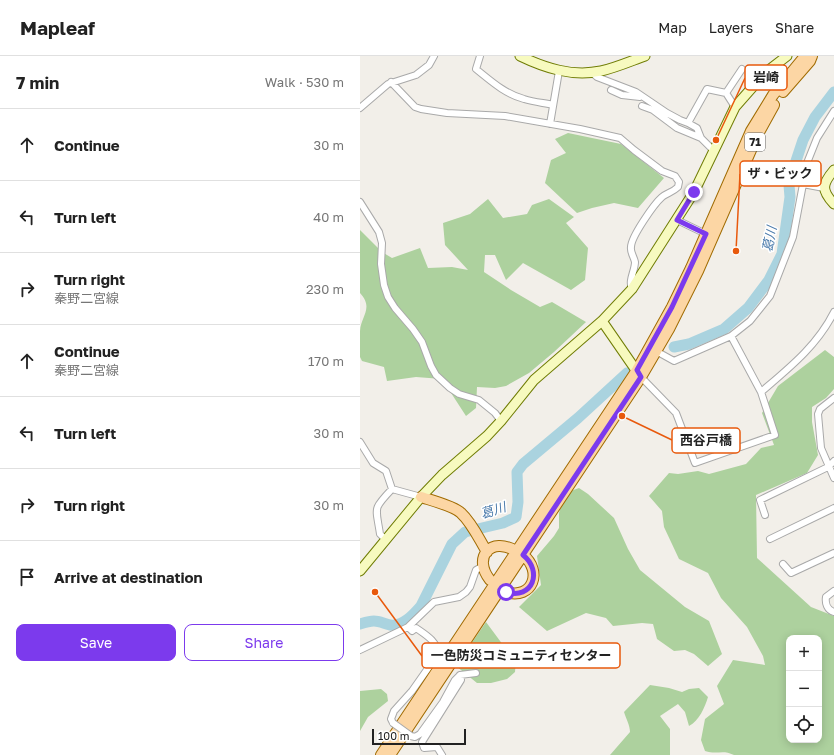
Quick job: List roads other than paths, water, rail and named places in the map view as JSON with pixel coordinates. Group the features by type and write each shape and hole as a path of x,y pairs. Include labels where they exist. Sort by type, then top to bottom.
{"main road":[{"name":"71","path":"390,755 619,398 656,351 678,313 751,131 773,95 805,56"},
{"name":"71","path":"381,755 520,553 638,374 710,236 768,115 779,96 810,61 812,56"},
{"path":"421,497 438,502 460,512 471,526 487,552"},
{"path":"490,580 483,566 484,557 487,552 497,545 509,546 528,559 534,572 534,578 527,590 515,594 506,592"}],"street":[{"path":"360,108 391,82 416,76 429,65 434,56"},
{"path":"480,56 476,69 494,84 510,94 525,100 553,105"},
{"path":"520,56 536,64 559,71 582,73 602,71 645,56"},
{"path":"360,571 421,497 442,475 502,421 534,380 602,321 632,289 694,192 735,107 765,73 787,56"},
{"path":"777,63 788,75"},
{"path":"726,93 742,69"},
{"path":"550,124 559,71"},
{"path":"591,72 597,77 636,92 667,113 680,120 688,122 697,128 701,138"},
{"path":"391,82 418,108 447,113 505,116 620,138 662,171 675,176 679,182 676,189 656,203 632,241 630,249 635,262 630,285 632,289"},
{"path":"688,122 707,89 726,93 735,107"},
{"path":"611,90 622,95 646,99"},
{"path":"642,106 653,110 677,128 701,138 714,151"},
{"path":"656,351 674,361 730,336 750,321 770,296 793,237 807,163 817,138 834,111"},
{"path":"834,170 825,181 824,188 826,195 834,204"},
{"path":"803,184 824,188"},
{"path":"360,202 379,232 382,243 381,264 388,297 395,308 413,328 422,342 436,375 459,394 479,400 502,421"},
{"path":"677,220 710,236"},
{"path":"761,392 804,354 827,327 834,312"},
{"path":"602,321 638,374 676,413 695,462 775,435 761,392 730,336"},
{"path":"834,398 820,410 818,414 821,448 834,478"},
{"path":"360,442 373,463 386,471 392,489"},
{"path":"765,515 760,500 828,467 834,462"},
{"path":"392,489 421,497"},
{"path":"386,540 380,534 376,508 392,489"},
{"path":"770,539 834,508"},
{"path":"783,564 791,573 834,554"},
{"path":"360,650 408,627 434,602 459,597 470,587 476,570 483,566"},
{"path":"834,591 826,597 825,603 831,611 834,612"},
{"path":"408,627 412,631 416,628 425,634 438,648 438,654 412,691 394,711 391,718 392,723 410,736 415,737 420,734 443,702 455,680 460,676 476,673"},
{"path":"442,755 437,747 424,748 422,742 461,680 460,676"}],"waterway":[{"name":"葛川","path":"674,347 689,344 724,329 748,308 769,280 782,254 790,197 789,185 803,140 815,117 834,92"},
{"name":"葛川","path":"360,624 369,621 376,621 395,625 404,622 412,616 421,606 452,544 465,532 503,523 516,517 518,502 517,472 523,464 578,418 627,373"}],"place":[{"name":"岩崎","path":"716,140"},
{"name":"ザ・ビック","path":"736,251"},
{"name":"西谷戸橋","path":"622,416"},
{"name":"一色防災コミュニティセンター","path":"375,592"}]}
